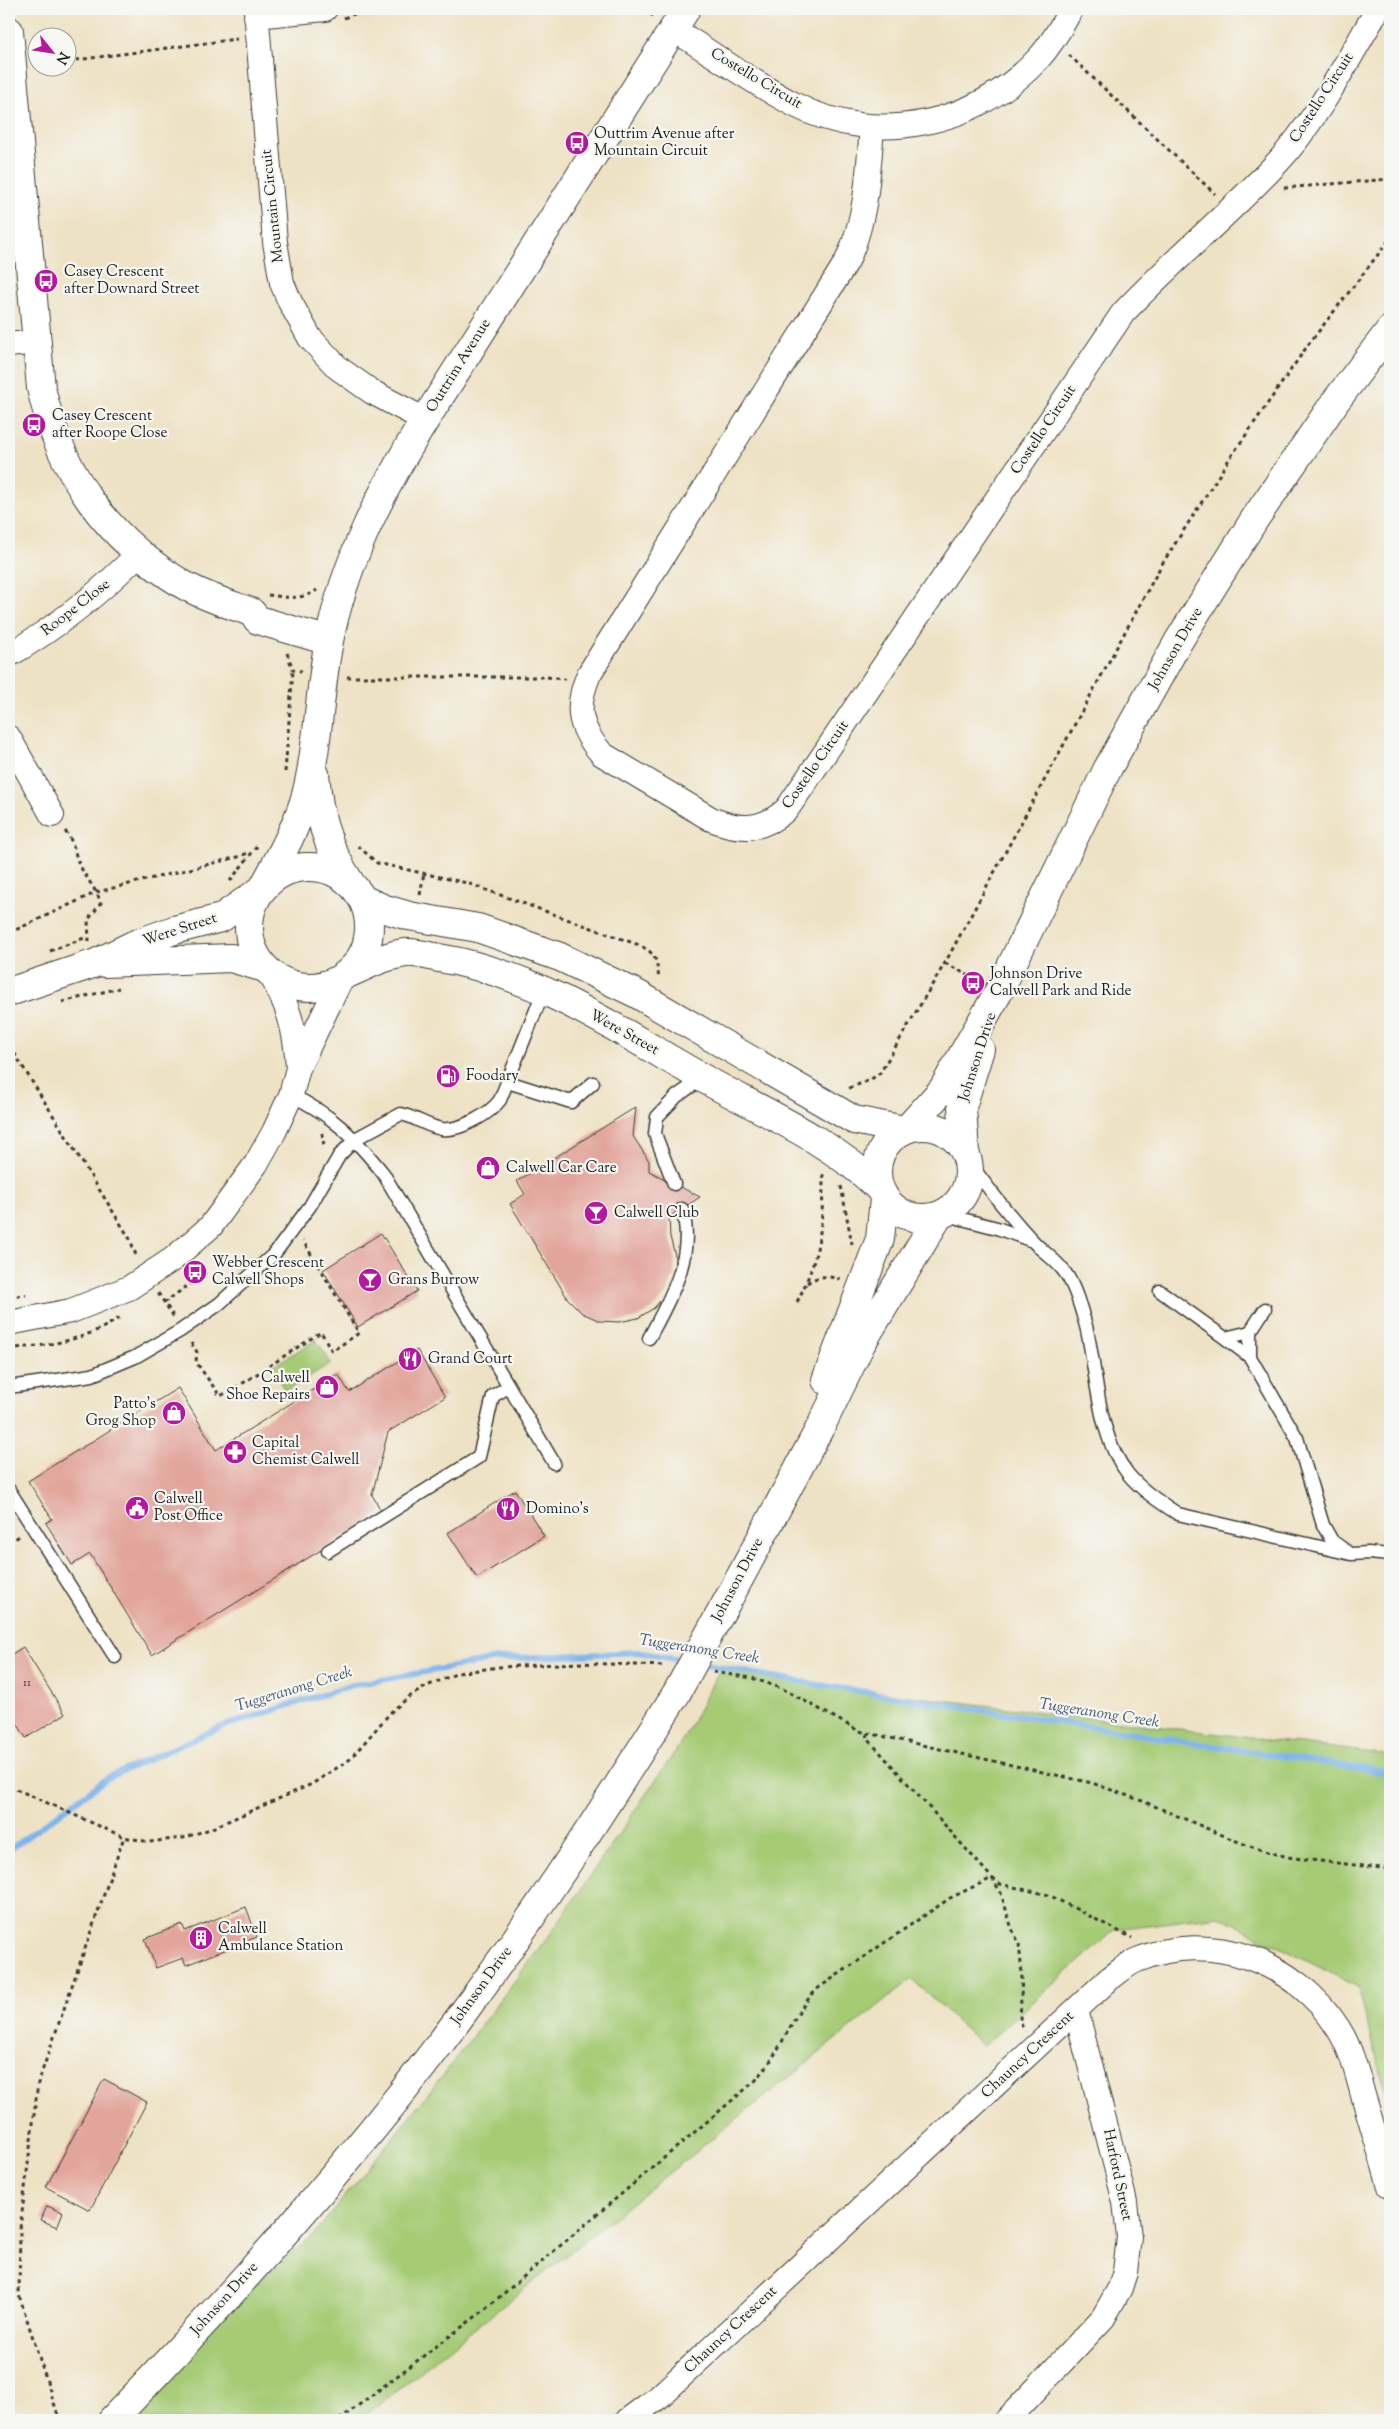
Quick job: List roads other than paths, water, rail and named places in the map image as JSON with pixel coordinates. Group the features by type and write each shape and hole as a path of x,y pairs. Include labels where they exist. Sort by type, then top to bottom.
{"street":[{"name":"Costello Circuit","path":"680,19 796,106 833,120 872,127 892,127 934,122 973,108 1008,86 1038,58 1071,9"},
{"name":"Costello Circuit","path":"872,127 865,205 855,243 847,261 586,682 582,692 580,712 582,721 589,739 602,754 711,820 730,827 761,825 780,816 787,809 1124,313 1155,278 1277,164 1304,131 1378,9"},
{"name":"Mountain Circuit","path":"333,14 256,12 274,242 282,283 310,338 338,368 372,392 425,420"},
{"name":"Outtrim Avenue","path":"262,888 280,858 306,794 314,757 319,700 331,631 345,582 373,509 391,475 425,420 680,19"},
{"path":"9,31 36,342 47,412 64,457 75,479 103,519 138,554 185,585 256,603 258,620 331,631"},
{"name":"Johnson Drive","path":"906,1129 943,1089 988,986 1178,642 1254,520 1336,402 1390,330"},
{"path":"9,345 36,342"},
{"name":"Roope Close","path":"9,655 70,616 138,554"},
{"path":"9,738 52,815"},
{"name":"Outtrim Avenue","path":"314,757 317,794 324,831 335,859 356,891"},
{"path":"298,1068 297,1042 291,1018 282,993 253,950 248,924 253,905 262,888 284,871 312,866 326,869 385,909 409,916 478,928 560,957 637,994 854,1120 906,1129 926,1126 937,1128 957,1141 966,1156 970,1173 963,1196 956,1205 940,1216 913,1218 902,1214 882,1194 876,1176 877,1163 882,1150 890,1140 906,1129"},
{"name":"Were Street","path":"9,992 96,963 133,945 174,930 221,918 262,888"},
{"path":"9,1323 71,1311 129,1288 173,1259 211,1226 256,1164 291,1095 298,1068 344,976 361,958 366,946 369,919 356,891"},
{"name":"Were Street","path":"344,976 407,953 462,962 544,990 613,1025 857,1167 882,1194"},
{"name":"Were Street","path":"96,963 231,958 267,969"},
{"path":"267,969 291,984 304,987 317,986 344,976"},
{"name":"Johnson Drive","path":"966,1156 962,1107 988,986"},
{"name":"Johnson Drive","path":"780,1500 880,1239 882,1194"},
{"name":"Johnson Drive","path":"112,2420 182,2347 291,2227 357,2149 453,2026 534,1914 604,1809 676,1694 822,1424 869,1330 940,1216"},
{"name":"Chauncy Crescent","path":"628,2420 660,2396 1109,1979 1135,1961 1166,1950 1183,1947 1219,1949 1255,1958 1288,1976 1317,2000 1339,2029 1353,2060 1390,2186"},
{"name":"Harford Street","path":"1007,2420 1103,2318 1120,2288 1125,2272 1129,2237 1125,2202 1076,2010"}],"lane":[{"path":"9,1387 92,1375 135,1357 219,1304 275,1253 310,1206 339,1156 355,1139 401,1114 435,1127 451,1129 488,1114 500,1100 544,990"},
{"path":"674,1184 656,1134 656,1117 677,1096 703,1078"},
{"path":"508,1082 571,1102 593,1083"},
{"path":"291,1095 313,1106 355,1139 383,1173 426,1243 508,1388 554,1463"},
{"path":"966,1156 990,1191 1032,1241 1056,1262 1067,1275 1078,1297 1091,1349 1099,1401 1112,1448 1128,1475 1159,1502 1178,1514 1350,1554 1390,1555"},
{"path":"649,1338 672,1293 684,1260 686,1222 682,1208"},
{"path":"940,1216 997,1228 1032,1241"},
{"path":"1160,1291 1250,1358 1297,1438 1323,1525 1332,1541 1350,1554"},
{"path":"1250,1358 1250,1332 1265,1309"},
{"path":"1225,1338 1250,1332"},
{"path":"328,1551 479,1457 493,1396 508,1388"},
{"path":"9,1490 115,1656"}],"waterway":[{"name":"Tuggeranong Creek","path":"9,1850 109,1777 221,1727 353,1685 497,1659 638,1652 686,1661"},
{"name":"Tuggeranong Creek","path":"701,1664 813,1684 1390,1773"}],"place":[{"name":"Outtrim Avenue after Mountain Circuit","path":"577,143"},
{"name":"Casey Crescent after Downard Street","path":"46,281"},
{"name":"Casey Crescent after Roope Close","path":"34,425"},
{"name":"Johnson Drive Calwell Park and Ride","path":"973,983"},
{"name":"Foodary","path":"448,1076"},
{"name":"Calwell Car Care","path":"488,1168"},
{"name":"Calwell Club","path":"596,1213"},
{"name":"Webber Crescent Calwell Shops","path":"195,1272"},
{"name":"Grans Burrow","path":"370,1280"},
{"name":"Grand Court","path":"410,1359"},
{"name":"Calwell Shoe Repairs","path":"327,1387"},
{"name":"Patto's Grog Shop","path":"174,1413"},
{"name":"Capital Chemist Calwell","path":"235,1452"},
{"name":"Calwell Post Office","path":"137,1508"},
{"name":"Domino's","path":"508,1509"},
{"name":"Calwell Ambulance Station","path":"201,1938"}]}
